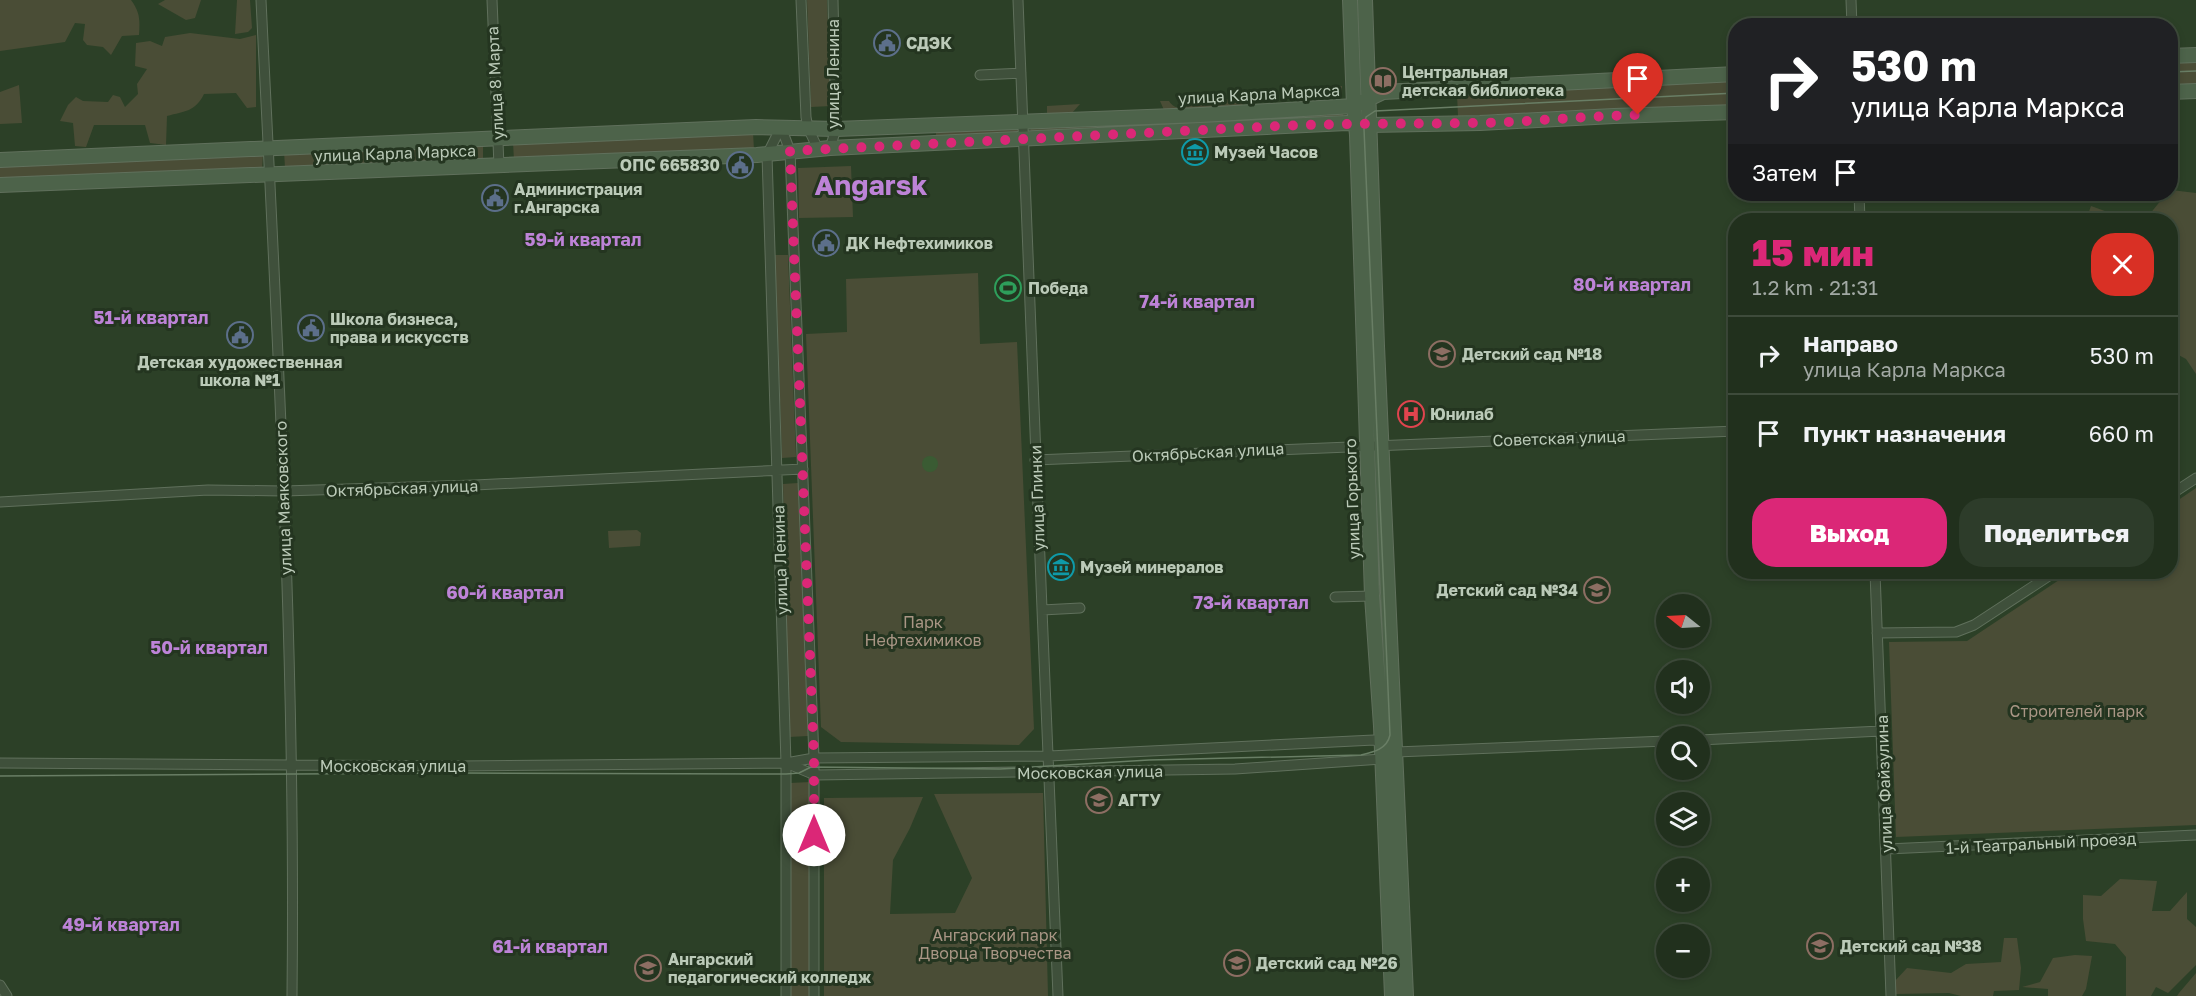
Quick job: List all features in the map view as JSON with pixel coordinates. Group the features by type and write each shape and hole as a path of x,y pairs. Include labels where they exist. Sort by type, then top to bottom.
{"street":[{"name":"улица Маяковского","path":"261,0 284,491 292,766 292,996"},
{"name":"улица 8 Марта","path":"492,0 499,166"},
{"name":"улица Ленина","path":"801,0 806,117 808,128 824,149 836,129 833,0"},
{"name":"улица Глинки","path":"1018,0 1058,996"},
{"name":"улица Горького","path":"1350,0 1354,106 1363,124"},
{"name":"улица Горького","path":"1365,0 1368,98 1363,124 1374,445 1396,752 1406,996"},
{"path":"1851,0 1852,18"},
{"path":"1351,16 1366,16"},
{"path":"2178,56 2196,55"},
{"path":"980,75 1021,73"},
{"name":"улица Карла Маркса","path":"0,160 781,127 836,129 1180,116 1354,106 1383,92 1728,74"},
{"path":"2178,92 2196,91"},
{"name":"улица Карла Маркса","path":"0,185 767,154 1024,138 1728,112"},
{"name":"улица Ленина","path":"781,127 767,154 786,763 786,996"},
{"path":"781,127 790,151"},
{"name":"улица Ленина","path":"790,151 814,758 814,996"},
{"name":"Советская улица","path":"1374,445 1728,431"},
{"name":"улица Горького","path":"1374,445 1372,596 1382,759 1392,996"},
{"name":"Октябрьская улица","path":"1035,460 1374,445"},
{"name":"Октябрьская улица","path":"0,502 208,490 284,491 475,486 803,469"},
{"path":"2178,490 2196,478"},
{"name":"улица Файзулина","path":"1875,579 1891,996"},
{"path":"1877,633 1956,632 1974,626 2044,579"},
{"path":"1335,597 1372,596"},
{"path":"1042,610 1080,608"},
{"path":"1710,740 1881,731"},
{"name":"Московская улица","path":"0,763 292,766 786,763 814,758 1049,756 1374,740 1381,742"},
{"name":"Московская улица","path":"786,763 814,775 1235,769 1382,759 1396,752 1656,741"},
{"path":"1381,742 1396,752"},
{"name":"1-й Театральный проезд","path":"1887,849 2196,835"},
{"path":"0,985 7,996"}],"green space":[{"path":"0,0 131,0 139,16 139,35 122,36 111,55 103,47 87,45 83,40 85,24 75,23 65,42 0,51"},
{"path":"165,0 201,0 195,18 186,20 158,4"},
{"path":"237,0 250,0 252,28 248,32 235,34"},
{"path":"807,0 827,0 831,106 811,107"},
{"path":"190,33 240,39 256,35 256,107 247,108 236,93 204,94 193,108 167,116 166,145 150,143 145,125 94,125 86,147 75,146 73,123 60,121 68,105 76,97 83,101 108,102 113,95 120,97 125,107 138,94 137,84 147,69 135,66 136,43 150,41 162,46 165,37"},
{"path":"2196,61 2196,85 2178,86 2178,62"},
{"path":"1728,81 1728,105 1458,116 1457,94"},
{"path":"19,85 22,123 0,124 0,92"},
{"path":"1342,86 1342,96 1304,97 1304,88"},
{"path":"1244,99 1245,103 1237,108 1164,110 1160,101 1169,101 1181,108 1187,106 1192,100"},
{"path":"1080,104 1072,113 1047,115 1047,106"},
{"path":"1343,113 1343,119 1031,132 1030,127"},
{"path":"1018,127 1018,133 936,136 936,131"},
{"path":"753,132 754,150 514,161 513,142"},
{"path":"483,144 483,160 285,168 284,151"},
{"path":"263,154 262,172 0,183 0,165"},
{"path":"851,166 853,217 799,218 798,168"},
{"path":"2178,191 2196,193 2196,374 2186,359 2178,355 2178,213 2151,213 2160,201 2178,201"},
{"path":"2091,206 2110,213 2088,213"},
{"path":"775,255 788,255 796,457 782,458"},
{"name":"Парк Нефтехимиков","path":"978,273 980,344 1017,342 1034,729 1019,745 841,742 821,727 806,334 847,332 846,279"},
{"path":"798,483 808,736 789,737 783,484"},
{"name":"Строителей парк","path":"2196,488 2196,825 1896,837 1889,642 1967,641 2060,579 2178,579 2178,500"},
{"path":"637,530 641,533 640,546 609,548 608,531"},
{"path":"810,782 809,996 790,996 790,783"},
{"name":"Ангарский парк Дворца Творчества","path":"1043,793 1048,996 824,996 824,798 923,797 893,860 890,914 955,913 972,878 934,794"},
{"path":"2120,879 2157,881 2152,911 2170,911 2187,892 2187,919 2196,927 2196,965 2168,993 2156,987 2151,996 2126,996 2126,957 2115,944 2086,941 2083,895 2101,896"},
{"path":"2004,938 2017,938 2021,968 2019,990 1994,991 1993,996 1961,996 1949,993 1896,994 1894,982 1907,968 1951,973 1966,964 2001,962"},
{"path":"2075,955 2092,956 2086,989 2082,996 2048,996 2048,989 2022,987 2040,982 2053,958"},
{"path":"2196,973 2196,996 2177,996 2179,993"}],"shaded area":[{"path":"930,456 938,464 930,472 922,464"}],"tram line":[{"path":"2178,72 2196,71"},
{"path":"0,776 463,773 786,774 799,773 811,767 1000,769 1149,760 1361,755 1375,751 1386,744 1390,735 1364,129 1366,117 1375,111 1728,93"}],"place":[{"name":"СДЭК","path":"887,43"},
{"name":"Центральная детская библиотека","path":"1383,81"},
{"name":"Музей Часов","path":"1195,152"},
{"name":"ОПС 665830","path":"740,165"},
{"name":"Администрация г.Ангарска","path":"495,198"},
{"name":"ДК Нефтехимиков","path":"826,243"},
{"name":"Победа","path":"1008,288"},
{"name":"Школа бизнеса, права и искусств","path":"311,328"},
{"name":"Детская художественная школа №1","path":"240,335"},
{"name":"Детский сад №18","path":"1442,354"},
{"name":"Юнилаб","path":"1411,414"},
{"name":"Музей минералов","path":"1061,567"},
{"name":"Детский сад №34","path":"1597,590"},
{"name":"АГТУ","path":"1099,800"},
{"name":"Детский сад №38","path":"1820,946"},
{"name":"Детский сад №26","path":"1237,963"},
{"name":"Ангарский педагогический колледж","path":"648,968"}],"district":[{"name":"Angarsk","path":"871,185"},
{"name":"59-й квартал","path":"583,240"},
{"name":"80-й квартал","path":"1632,285"},
{"name":"74-й квартал","path":"1197,302"},
{"name":"51-й квартал","path":"151,318"},
{"name":"60-й квартал","path":"505,593"},
{"name":"73-й квартал","path":"1251,603"},
{"name":"50-й квартал","path":"209,648"},
{"name":"49-й квартал","path":"121,925"},
{"name":"61-й квартал","path":"550,947"}],"route":[{"path":"814,835 814,758 790,151 1347,123 1370,125 1480,123 1638,115"}]}
